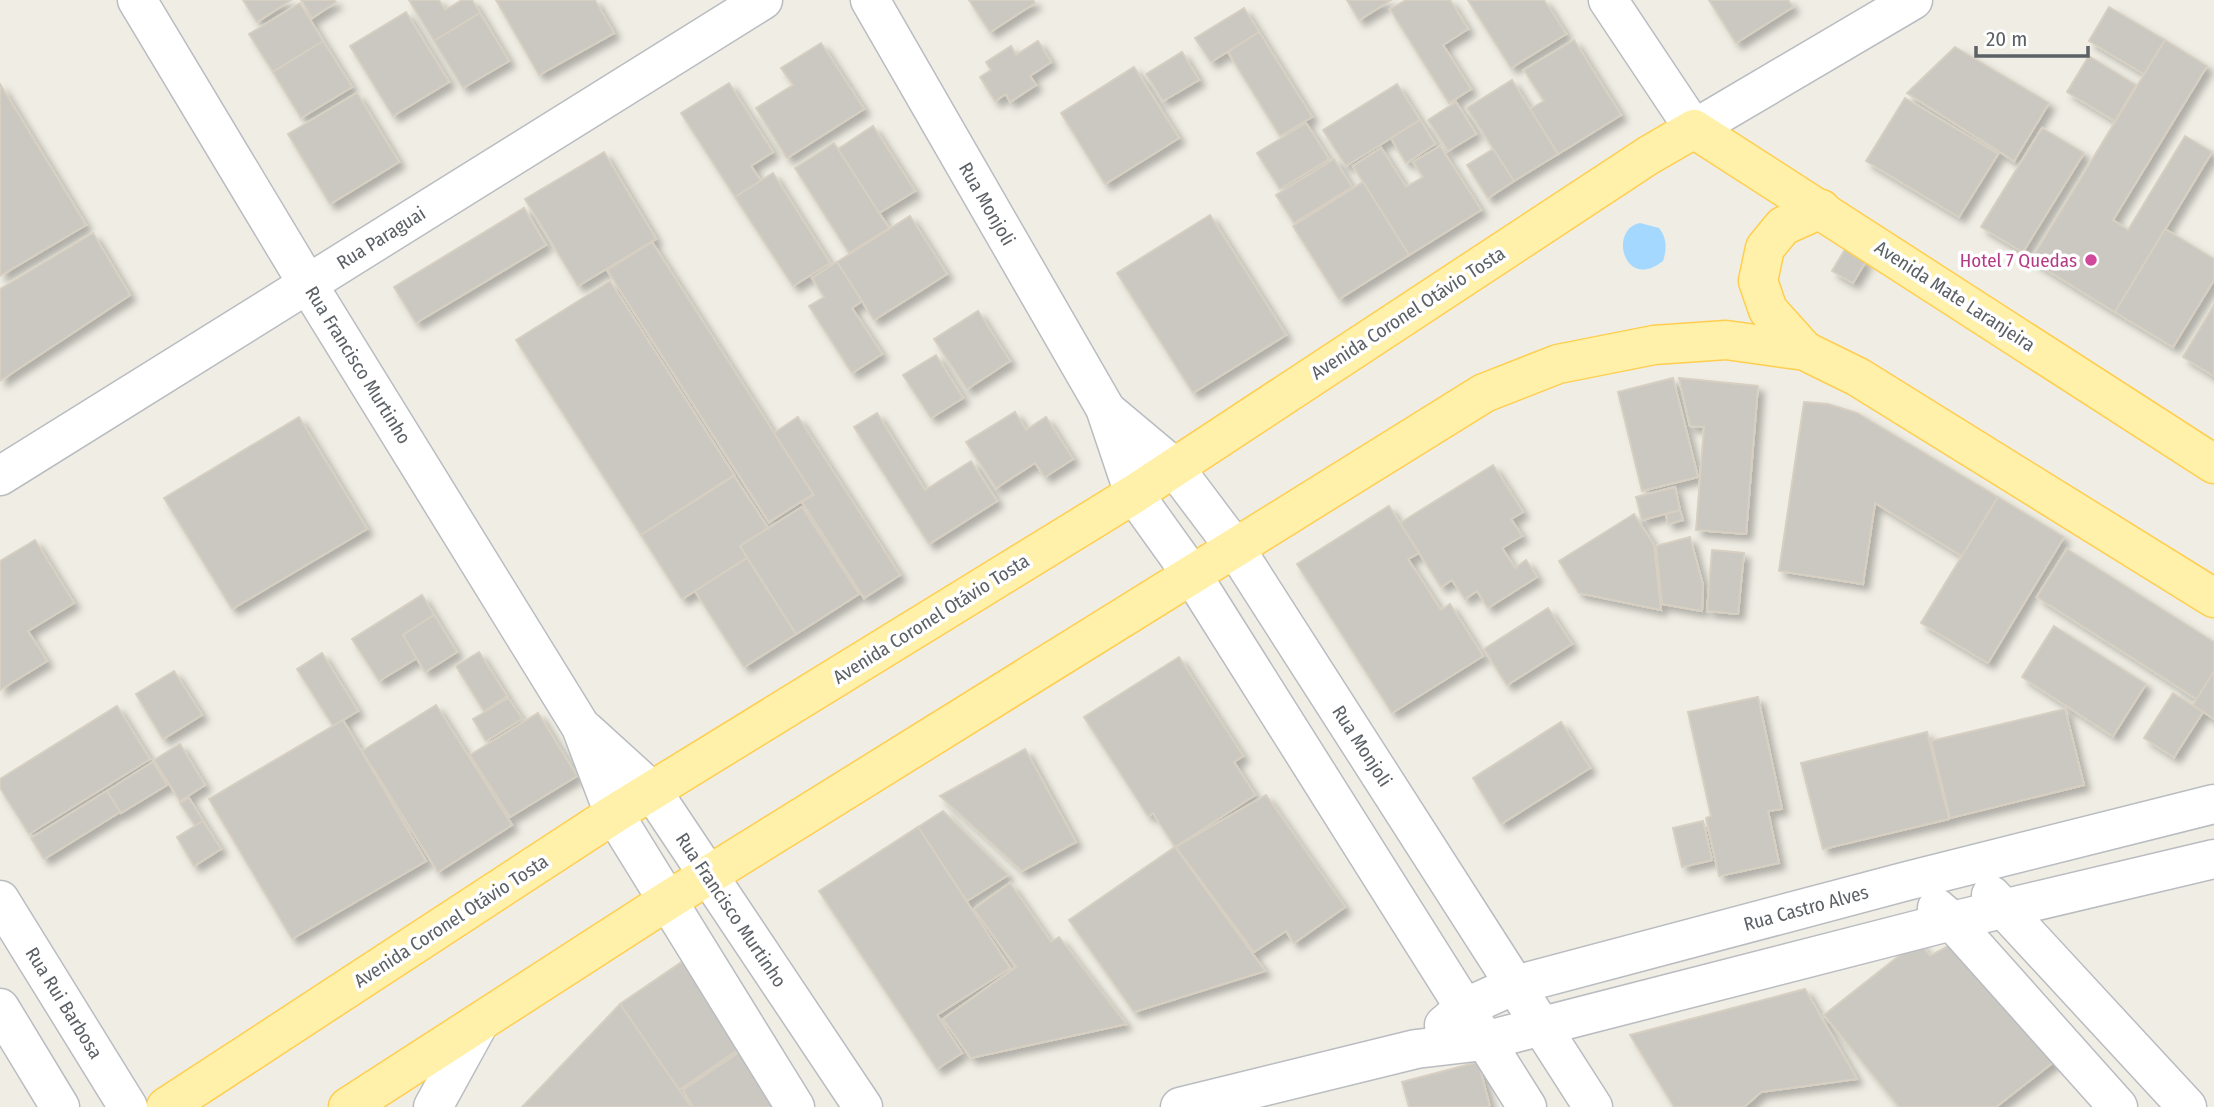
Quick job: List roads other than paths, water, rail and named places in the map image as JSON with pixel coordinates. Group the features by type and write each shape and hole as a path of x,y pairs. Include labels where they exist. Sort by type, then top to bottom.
{"main road":[{"name":"Avenida Mate Laranjeira","path":"1694,129 2214,464"},
{"name":"Avenida Coronel Otávio Tosta","path":"166,1107 614,814 1134,495 1649,155 1694,129"},
{"path":"1805,352 1768,310 1758,281 1765,248 1783,226 1821,209"},
{"path":"348,1107 667,901 1485,394 1558,364 1654,345 1726,340 1805,352 1858,377 2214,598"}],"street":[{"name":"Rua Francisco Murtinho","path":"137,0 307,283 581,727 614,814 795,1107"},
{"name":"Rua Paraguai","path":"0,477 763,0"},
{"name":"Rua Monjoli","path":"870,0 1105,408 1134,495 1192,575 1527,1107"},
{"path":"1608,0 1694,129 1913,0"},
{"name":"Rua Monjoli","path":"1105,408 1174,467 1235,548 1593,1107"},
{"name":"Rua Francisco Murtinho","path":"581,727 652,791 863,1107"},
{"name":"Rua Castro Alves","path":"1416,1049 1464,1008 1515,985 1963,866 2214,804"},
{"name":"Rua Castro Alves","path":"1180,1107 1416,1049 1485,1041 1952,922 2214,859"},
{"path":"1963,866 2188,1107"},
{"path":"1907,881 1952,922 2118,1107"},
{"name":"Rua Rui Barbosa","path":"0,900 128,1107"},
{"path":"1725,929 1741,975"},
{"path":"0,1008 60,1107"},
{"path":"433,1107 478,1025"}],"water":[{"path":"1640,223 1659,228 1665,240 1663,261 1650,269 1638,269 1630,264 1625,256 1625,236 1630,228"}],"place":[{"name":"Hotel 7 Quedas","path":"2091,260"}]}
